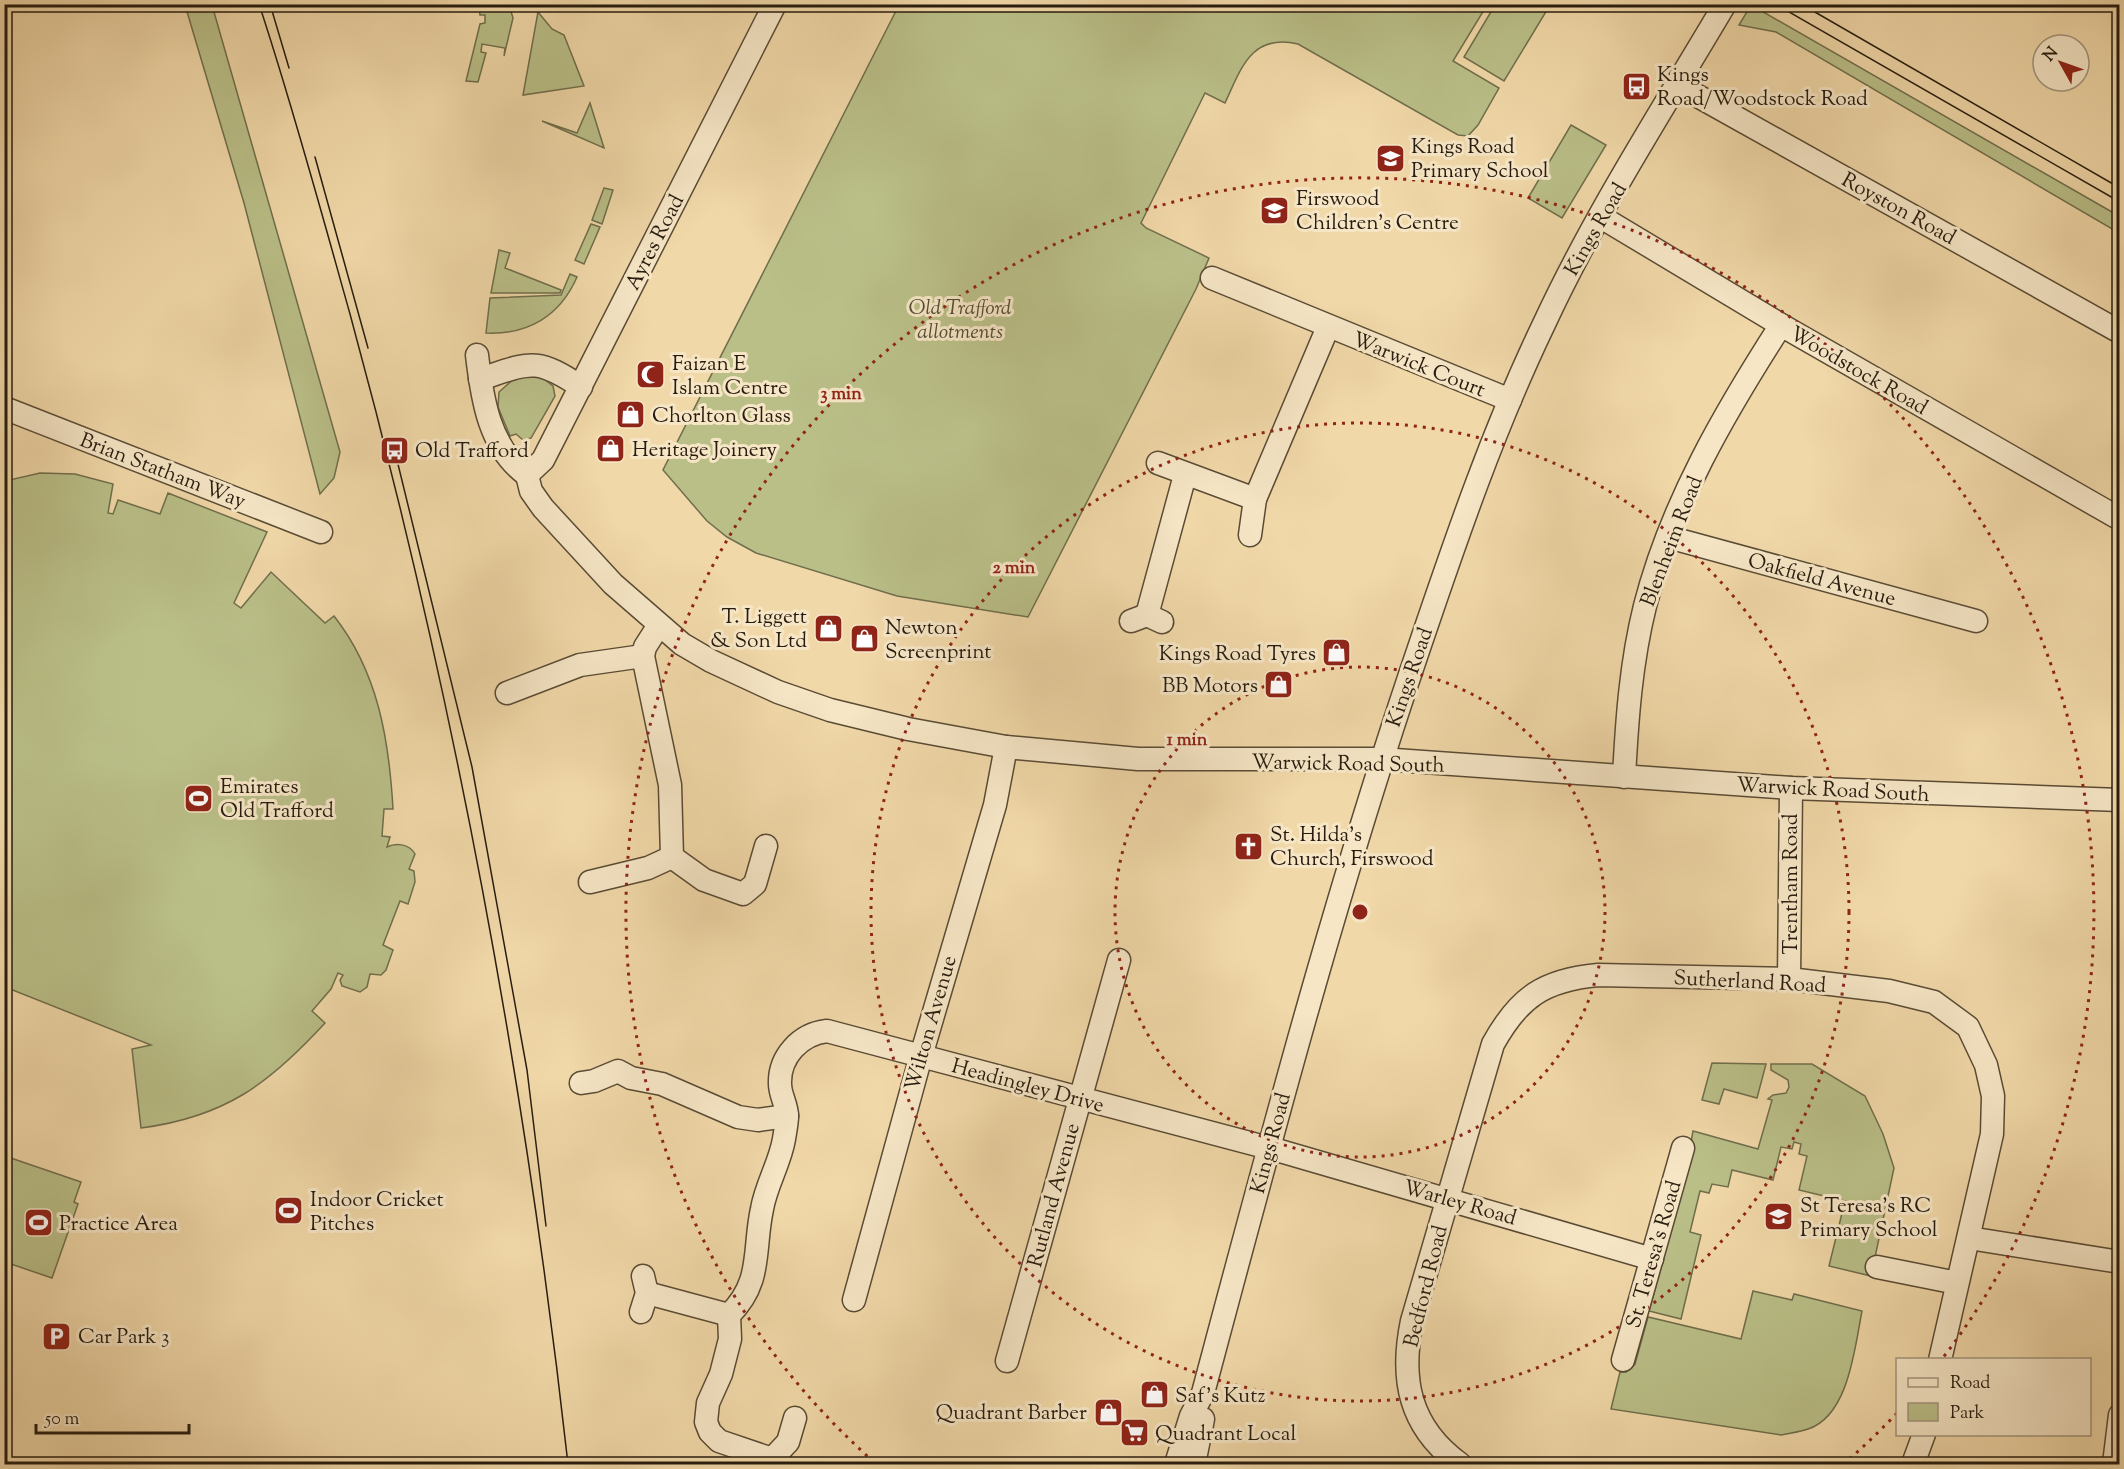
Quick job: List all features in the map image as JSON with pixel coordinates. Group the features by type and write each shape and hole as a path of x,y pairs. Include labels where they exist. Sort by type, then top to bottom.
{"street":[{"name":"Ayres Road","path":"527,475 543,460 775,4"},
{"name":"Kings Road","path":"1176,1464 1191,1416 1203,1394 1268,1148 1381,759 1455,543 1510,400 1544,323 1601,217 1722,9"},
{"name":"Royston Road","path":"1678,85 2120,332"},
{"name":"Woodstock Road","path":"1601,217 1781,325 2120,519"},
{"name":"Warwick Court","path":"1212,278 1510,400"},
{"name":"Blenheim Road","path":"1624,777 1633,662 1645,605 1668,537 1719,425 1781,325"},
{"name":"Warwick Court","path":"1250,536 1256,499 1328,327"},
{"path":"477,355 491,427 512,464 527,475"},
{"path":"480,379 521,365 532,364 554,369 581,387"},
{"name":"Brian Statham Way","path":"4,408 321,532"},
{"path":"1158,463 1185,475 1256,499"},
{"name":"Warwick Road South","path":"527,475 531,491 543,508 613,584 682,644 721,666 778,692 830,711 908,729 1006,747 1138,759 1381,759 1791,788 2120,800"},
{"path":"1147,619 1185,475"},
{"name":"Oakfield Avenue","path":"1668,537 1976,621"},
{"path":"659,626 645,647 643,656 670,785 672,857"},
{"path":"507,693 580,665 643,656"},
{"name":"Wilton Avenue","path":"854,1300 921,1056 995,805 1006,747"},
{"name":"Trentham Road","path":"1789,979 1791,788"},
{"path":"672,857 704,880 743,894 755,884 766,846"},
{"path":"590,882 648,868 672,857"},
{"name":"Rutland Avenue","path":"1007,1361 1119,960"},
{"name":"Sutherland Road","path":"1448,1198 1493,1044 1506,1020 1537,991 1568,978 1598,975 1789,979 1918,997 1934,1002 1968,1028 1986,1065 1993,1096 1992,1134 1969,1238"},
{"name":"Headingley Drive","path":"729,1315 744,1301 758,1264 762,1209 784,1141 787,1116 780,1085 781,1071 796,1044 806,1036 826,1031 1268,1148"},
{"path":"581,1083 594,1081 618,1071 631,1078 662,1084 738,1117 758,1120 787,1116"},
{"name":"Warley Road","path":"1268,1148 1448,1198 1652,1259"},
{"name":"St. Teresa's Road","path":"1623,1360 1683,1148"},
{"name":"Bedford Road","path":"1448,1198 1412,1321 1407,1346 1406,1370 1409,1394 1418,1415 1449,1456 1460,1464"},
{"path":"1940,1358 1969,1238 2120,1262"},
{"path":"1877,1267 1957,1283"},
{"path":"644,1294 729,1315 727,1350 721,1374 708,1403 706,1422 710,1432 719,1441 772,1459 788,1442 795,1418"},
{"name":"Kings Road","path":"1194,1464 1203,1417 1203,1394"},
{"path":"2115,1464 2120,1415"},
{"path":"1913,1464 1923,1436"}],"green space":[{"path":"185,5 212,5 340,452 334,478 320,494 244,203"},
{"path":"479,5 509,5 513,18 504,56 505,48 482,44 481,52 486,53 478,82 466,81 480,24 485,23 485,15 480,15"},
{"name":"Old Trafford allotments","path":"899,5 1487,5 1453,61 1499,88 1478,125 1468,136 1458,135 1298,44 1282,42 1258,49 1243,66 1225,103 1205,93 1141,223 1146,228 1209,258 1196,289 1028,617 897,596 756,553 727,537 707,521 663,470"},
{"path":"1495,5 1550,5 1504,81 1464,57"},
{"path":"1751,5 2119,216 2119,233 1776,32 1739,25"},
{"path":"538,12 552,29 564,35 584,86 523,95"},
{"path":"590,103 604,148 542,121 577,133"},
{"path":"1571,125 1606,145 1562,218 1528,198"},
{"path":"604,188 613,190 602,224 592,220"},
{"path":"591,224 600,227 584,264 575,260"},
{"path":"499,250 510,253 505,268 561,290 560,293 491,293"},
{"path":"570,274 577,277 570,291 552,312 541,320 516,331 486,333 490,298 561,295"},
{"path":"540,376 553,386 555,396 531,438 523,440 516,434 510,436 498,407 499,392 516,377"},
{"name":"Emirates Old Trafford","path":"40,473 75,474 113,484 108,513 113,514 118,500 160,514 168,493 267,532 234,603 241,608 271,572 325,623 334,616 349,638 371,683 384,732 393,809 384,809 382,836 390,837 387,847 402,845 415,854 409,869 414,871 415,882 408,904 400,901 383,945 393,950 386,970 381,975 370,974 367,987 360,992 342,986 340,980 343,975 338,973 331,989 312,1011 325,1023 284,1064 243,1094 221,1106 171,1123 141,1128 132,1049 151,1045 5,987 5,481"},
{"path":"1712,1063 1766,1064 1757,1098 1724,1089 1719,1104 1702,1100"},
{"path":"1771,1064 1812,1064 1865,1096 1883,1134 1894,1168 1871,1276 1829,1266 1845,1201 1799,1190 1807,1156 1799,1154 1801,1144 1794,1142 1792,1149 1781,1147 1773,1180 1732,1170 1728,1187 1712,1184 1709,1193 1700,1191 1690,1232 1701,1235 1681,1319 1649,1311 1693,1152 1691,1142 1693,1131 1758,1149 1772,1100 1768,1099 1773,1095 1786,1093 1789,1087 1788,1080 1771,1070"},
{"name":"Practice Area","path":"5,1156 81,1182 74,1202 78,1204 52,1278 5,1262"},
{"path":"1753,1291 1792,1300 1794,1294 1862,1311 1848,1378 1833,1410 1822,1422 1805,1430 1781,1435 1611,1409 1620,1372 1626,1372 1635,1364 1648,1317 1741,1339"}],"tram line":[{"path":"259,4 295,120 350,314 387,456 453,742 507,1029 551,1319 568,1464"},
{"path":"270,4 289,68"},
{"path":"1775,4 2120,202"},
{"path":"1801,4 2120,188"},
{"path":"315,157 368,348"},
{"path":"396,456 472,767 527,1070 546,1226"}],"place":[{"name":"Kings Road/Woodstock Road","path":"1636,86"},
{"name":"Kings Road Primary School","path":"1390,158"},
{"name":"Firswood Children's Centre","path":"1275,210"},
{"name":"Faizan E Islam Centre","path":"651,375"},
{"name":"Chorlton Glass","path":"631,415"},
{"name":"Heritage Joinery","path":"611,449"},
{"name":"Old Trafford","path":"394,450"},
{"name":"T. Liggett & Son Ltd","path":"828,628"},
{"name":"Newton Screenprint","path":"864,639"},
{"name":"Kings Road Tyres","path":"1337,653"},
{"name":"BB Motors","path":"1279,685"},
{"name":"Emirates Old Trafford","path":"199,798"},
{"name":"St. Hilda's Church, Firswood","path":"1249,846"},
{"name":"Indoor Cricket Pitches","path":"289,1211"},
{"name":"St Teresa's RC Primary School","path":"1779,1217"},
{"name":"Practice Area","path":"38,1223"},
{"name":"Car Park 3","path":"57,1336"},
{"name":"Saf's Kutz","path":"1154,1395"},
{"name":"Quadrant Barber","path":"1108,1412"},
{"name":"Quadrant Local","path":"1134,1433"}]}
